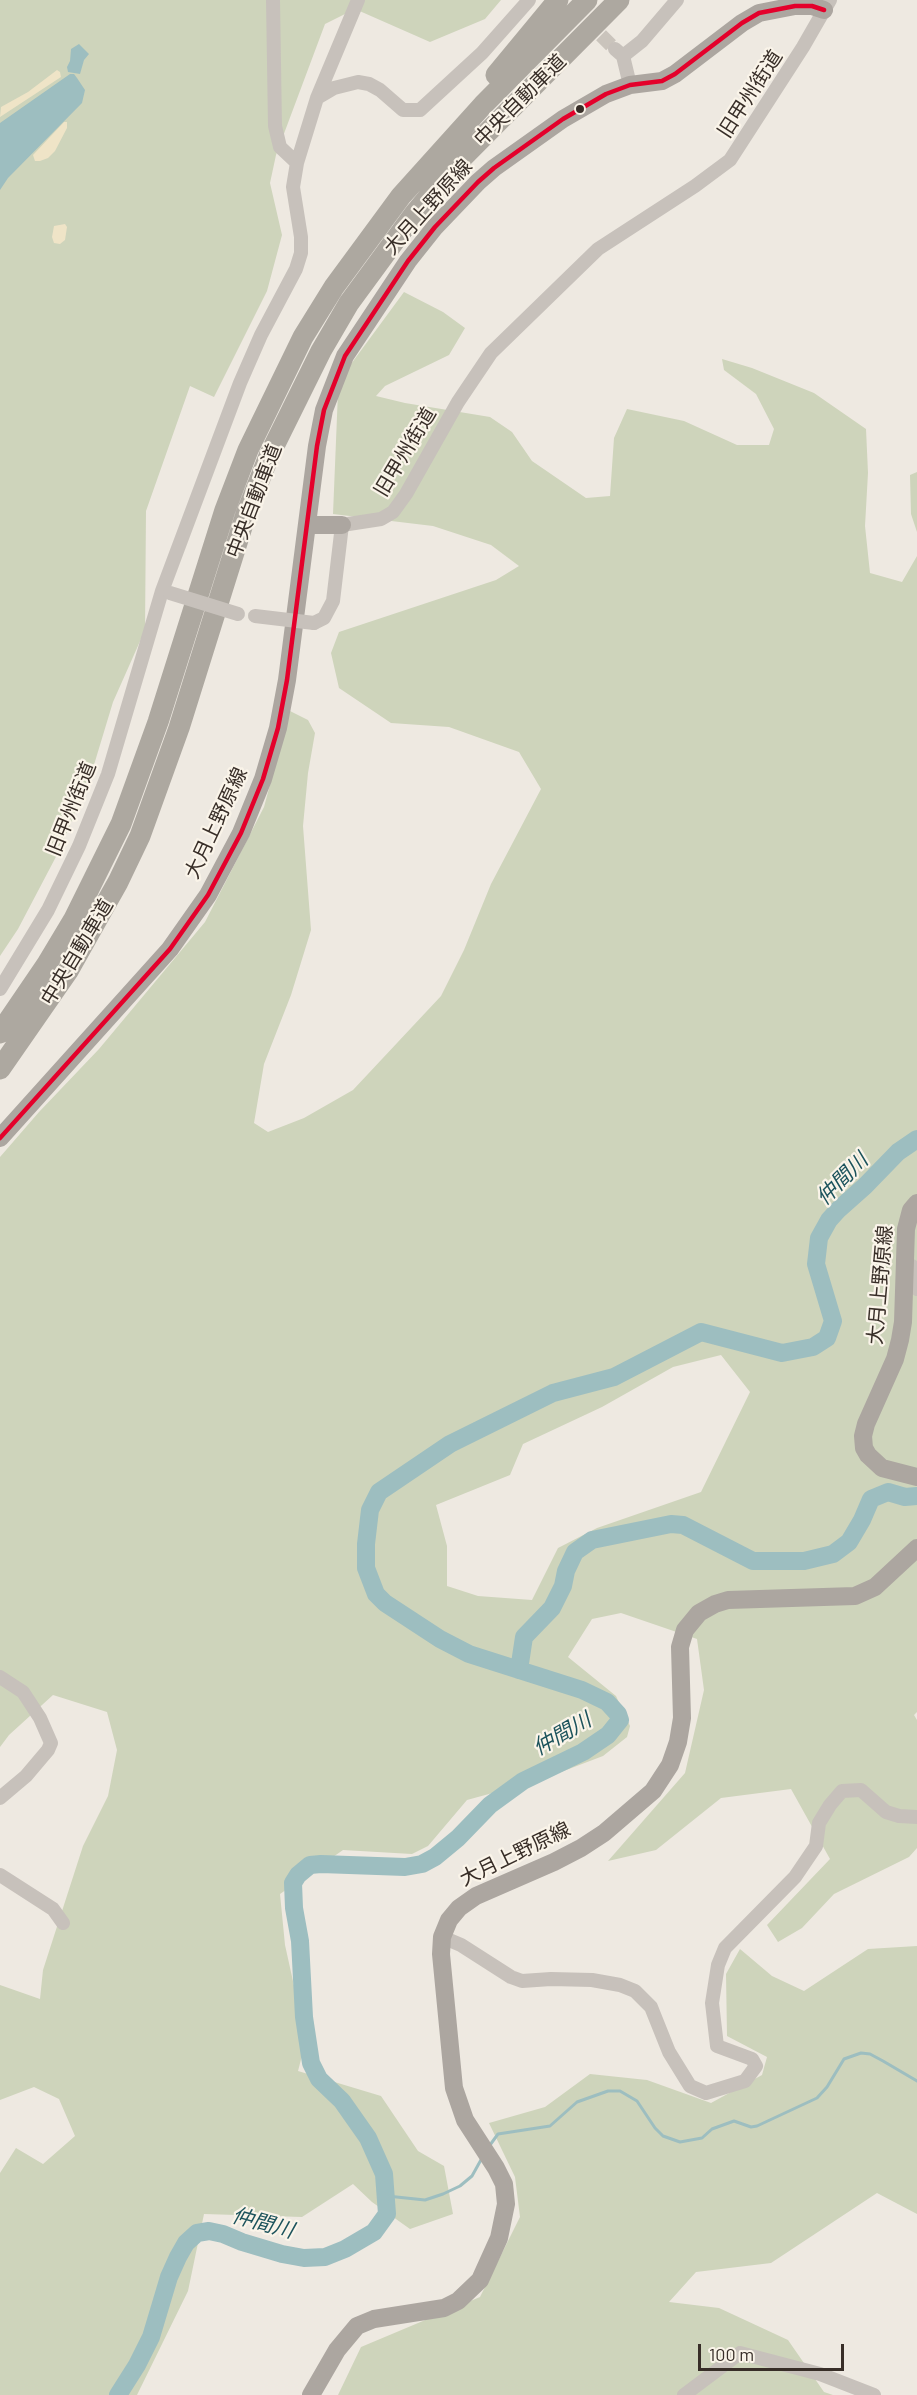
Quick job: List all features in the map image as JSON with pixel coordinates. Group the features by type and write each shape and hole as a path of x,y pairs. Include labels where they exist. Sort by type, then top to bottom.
{"highway":[{"path":"401,196 558,0"},
{"name":"中央自動車道","path":"0,1033 42,972 74,919 121,824 158,722 225,510 248,450 303,337 334,286 401,196 483,105 587,0"},
{"name":"中央自動車道","path":"0,1069 73,963 118,882 140,836 179,728 246,514 282,428 321,351 349,303 415,213 456,164 618,0"}],"main road":[{"name":"大月上野原線","path":"0,1138 170,950 227,863 259,789 278,729 287,680 318,437 330,392 357,336 408,261 456,205 494,168 563,119 606,94 630,85 662,81 675,74 742,22 759,13 795,6 827,5"},
{"path":"307,525 342,525"},
{"name":"大月上野原線","path":"917,1203 908,1219 900,1340 895,1359 863,1436 868,1455 882,1468 917,1478"},
{"name":"大月上野原線","path":"442,1936 449,1920 469,1899 581,1848 604,1833 653,1791 670,1765 678,1742 682,1718 680,1647 685,1630 699,1612 728,1600 855,1596 875,1587 917,1548"},
{"path":"311,2395 337,2350 357,2326 374,2319 444,2308 458,2301 480,2280 499,2238 507,2204 504,2184 465,2120 454,2088 442,1969 442,1936"}],"street":[{"path":"273,0 275,126 280,147 297,163"},
{"name":"旧甲州街道","path":"0,989 48,910 79,846 108,774 166,592 240,382 261,335 296,269 301,253 301,237 293,187 297,163 317,98 358,0"},
{"path":"317,98 334,88 358,81 380,90 403,110 420,110 482,53 529,0"},
{"path":"630,85 619,52 642,41 677,0"},
{"name":"旧甲州街道","path":"342,525 381,519 393,512 406,494 458,402 491,352 598,249 730,160 803,47 827,5"},
{"path":"166,592 238,614 314,623 324,618 333,601 342,525"},
{"path":"905,1259 912,1264 912,1279 917,1289"},
{"path":"0,1677 23,1692 40,1718 51,1743 48,1750 26,1776 0,1798"},
{"path":"442,1936 522,1982 551,1979 592,1980 620,1985 635,1991 651,2007 669,2052 690,2086 706,2093 745,2080 756,2066 752,2059 717,2046 712,2003 718,1965 725,1948 795,1877 816,1846 819,1822 830,1805 842,1791 861,1790 886,1812 899,1816 917,1816"},
{"path":"0,1875 53,1909 63,1923"},
{"path":"684,2395 740,2353 820,2374 874,2395"}],"green space":[{"path":"0,0 501,0 485,19 430,42 355,9 325,24 276,155 270,183 282,235 267,291 214,397 190,386 146,511 145,630 113,702 90,778 59,851 18,929 0,956"},
{"path":"404,292 443,312 465,328 449,355 385,386 376,396 490,417 512,432 532,461 586,498 610,496 614,438 627,409 684,421 737,445 769,445 774,429 756,394 724,370 722,359 752,368 814,393 866,429 868,473 865,526 870,573 902,582 917,556 917,1712 914,1715 917,1720 917,1848 909,1857 834,1894 802,1928 778,1942 767,1925 830,1859 791,1789 721,1798 656,1850 608,1861 685,1773 704,1690 697,1639 621,1613 592,1619 568,1657 616,1696 630,1726 627,1737 603,1756 540,1780 467,1800 428,1846 412,1854 343,1850 280,1894 285,1945 306,2040 298,2071 381,2096 418,2151 444,2166 453,2214 410,2229 372,2202 353,2184 302,2217 204,2214 188,2291 137,2395 0,2395 0,2173 16,2148 43,2164 75,2136 59,2099 34,2087 0,2100 0,1985 40,1999 43,1970 83,1846 108,1796 117,1750 107,1712 53,1695 9,1735 0,1747 0,1157 99,1049 205,922 264,807 290,711 308,720 315,733 308,773 303,826 311,930 291,995 264,1064 254,1123 268,1132 304,1118 353,1090 441,996 464,950 491,884 541,789 519,752 449,727 391,723 339,688 331,653 339,632 496,580 519,566 491,545 433,526 333,514 338,392 351,364","holes":["721,1355 750,1392 701,1492 597,1528 558,1548 532,1600 478,1596 447,1586 447,1546 436,1505 510,1475 523,1444 602,1407 673,1367"]},
{"path":"917,472 917,532 911,514 910,475"},
{"path":"917,1946 917,2214 877,2193 771,2263 696,2272 669,2302 719,2308 788,2340 824,2392 833,2395 338,2395 361,2347 480,2297 520,2217 515,2177 489,2123 545,2107 590,2074 647,2080 711,2103 762,2075 767,2057 727,2036 726,1974 740,1949 772,1976 804,1991 868,1949"}],"sand":[{"path":"57,70 61,77 0,117 1,107 28,92"},
{"path":"64,122 67,122 67,128 55,151 48,158 35,161 33,155"},
{"path":"65,224 67,227 65,240 60,244 54,243 52,237 54,226"}],"water":[{"path":"79,44 89,54 84,60 80,74 68,72 71,49"},
{"path":"70,74 74,74 85,90 82,103 8,178 0,190 0,123"}],"waterway":[{"name":"仲間川","path":"118,2395 151,2337 169,2277 178,2257 186,2243 197,2233 209,2231 223,2234 282,2254 304,2258 325,2257 345,2249 374,2232 387,2214 384,2174 368,2138 342,2101 319,2079 311,2063 304,2017 300,1941 294,1908 293,1883 298,1875 310,1865 321,1864 405,1867 422,1864 435,1857 458,1838 490,1805 523,1781 583,1752 608,1735 620,1720 618,1714 607,1702 582,1690 469,1654 440,1639 385,1603 376,1594 366,1568 370,1510 379,1492 450,1444 553,1393 614,1377 701,1332 782,1353 813,1347 827,1338 833,1321 816,1264 819,1238 829,1220 838,1210 898,1152 917,1139"},
{"path":"519,1670 524,1637 552,1608 563,1586 566,1571 575,1552 592,1540 671,1524 683,1525 753,1561 804,1561 833,1554 849,1542 871,1499 888,1492 905,1497 917,1496"},
{"path":"490,2145 498,2134 550,2126 577,2102 608,2091 620,2091 637,2101 663,2136 680,2142 702,2138 712,2129 734,2121 751,2127 757,2126 817,2098 827,2087 844,2059 861,2053 870,2054 917,2081"},
{"path":"387,2196 425,2200 443,2194 460,2186 472,2176 482,2158"}],"tunnel":[{"path":"571,6 615,49"}],"transit line":[{"path":"0,1138 170,949 208,895 241,833 263,779 278,728 287,680 317,446 324,410 345,356 408,261 435,227 478,182 563,119 606,94 630,85 662,81 675,74 742,23 759,13 795,6 812,6 824,10"}]}
